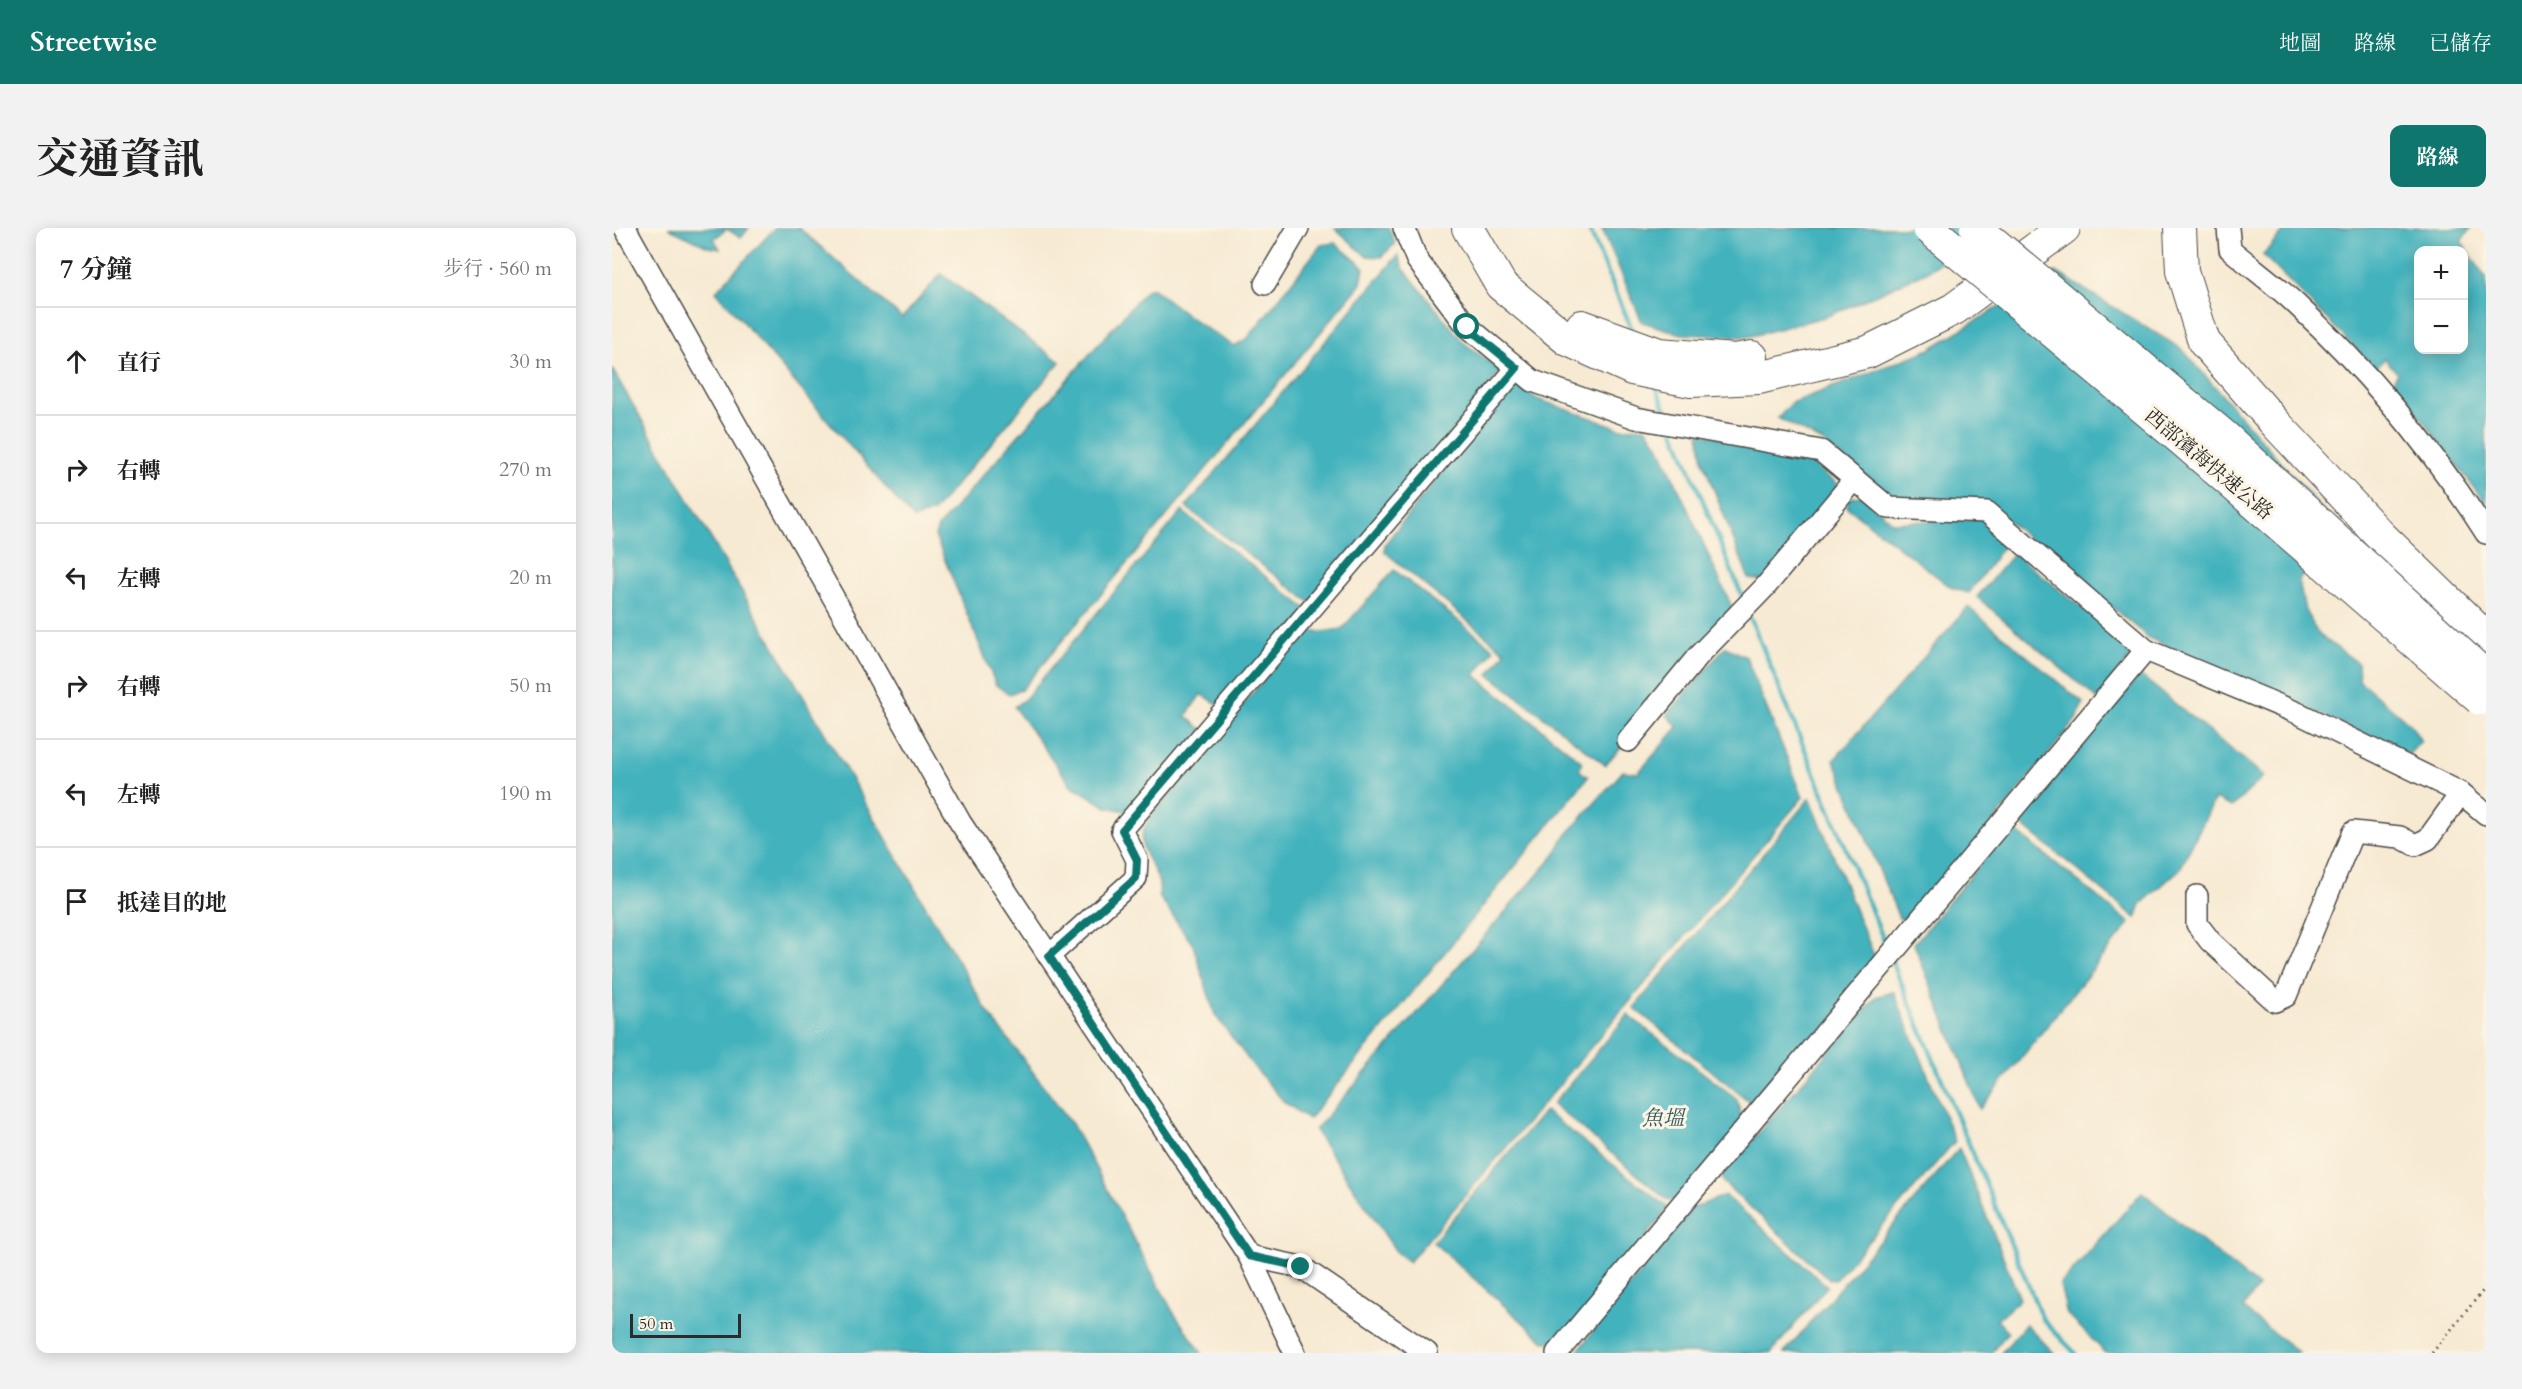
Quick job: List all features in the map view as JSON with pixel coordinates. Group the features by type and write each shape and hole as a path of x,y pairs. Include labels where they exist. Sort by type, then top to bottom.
{"highway":[{"path":"1468,228 1501,285 1559,333 1578,345 1632,369 1659,354 1735,360 1830,345 1931,301 2031,228"},
{"path":"1485,228 1521,284 1579,325 1691,381 1759,378 1868,352 1954,309 2064,228"},
{"name":"西部濱海快速公路","path":"1929,228 2484,693"},
{"name":"西部濱海快速公路","path":"1976,228 2224,436 2484,693"},
{"path":"2180,228 2182,271 2204,342 2277,425 2381,536 2486,638"}],"street":[{"path":"625,228 960,822 1249,1256 1295,1353"},
{"path":"1265,284 1298,228"},
{"path":"1404,228 1417,260 1467,327 1533,381 1636,418 1821,451 1889,508 1987,512 2146,650 2300,714 2461,793 2486,814"},
{"path":"2228,228 2230,249 2295,303 2353,361 2436,461 2462,495 2486,533"},
{"path":"1049,956 1136,878 1137,860 1122,830 1517,368"},
{"path":"1628,741 1699,655 1765,588 1855,479"},
{"path":"1557,1353 2146,650"},
{"path":"2197,896 2197,924 2210,941 2275,1001 2286,996 2353,832 2400,837 2415,845 2428,839 2461,793"},
{"path":"1249,1256 1301,1267 1427,1353"}],"path":[{"path":"2432,1353 2486,1287"}],"water":[{"path":"668,228 749,228 741,238 727,229 714,239 720,249 708,247"},
{"path":"775,228 799,228 902,318 941,274 1060,362 933,512 913,519 716,291"},
{"path":"1335,228 1389,228 1395,244 1381,257 1366,256"},
{"path":"1602,228 1995,228 1926,272 1828,316 1747,337 1682,334 1642,322"},
{"path":"2287,228 2471,228 2461,241 2464,246 2414,246 2414,354 2468,354 2468,251 2486,278 2486,503 2393,382 2397,373 2385,358 2376,369 2263,255"},
{"path":"1335,243 1364,267 1361,284 1021,690 1009,694 996,685 935,536 938,527 1146,290 1152,288 1202,326 1234,346 1247,339 1321,245"},
{"path":"1398,255 1403,268 1463,342 1501,371 1311,603 1186,507"},
{"path":"2056,272 2182,349 2336,525 2299,580 2305,611 2319,635 2358,663 2359,680 2410,724 2421,741 2409,754 2149,638 1986,503 1891,502 1823,442 1778,418 1792,403 1928,350"},
{"path":"612,369 987,1011 1072,1124 1173,1312 1202,1353 612,1353"},
{"path":"1514,381 1537,399 1620,428 1646,427 1660,448 1737,618 1605,765 1489,674 1505,652 1385,552 1385,544"},
{"path":"1699,433 1802,456 1839,485 1767,581 1749,579 1703,462"},
{"path":"1863,495 1893,523 1981,518 2006,543 1969,593 1952,588 1847,507 1849,498"},
{"path":"1182,511 1308,610 1223,707 1201,694 1186,716 1203,730 1129,812 1107,807 1071,785 1014,707 1026,698"},
{"path":"2014,553 2135,651 2097,699 1977,597"},
{"path":"1394,570 1494,649 1475,675 1582,762 1579,770 1588,777 1309,1119 1285,1103 1254,1067 1215,1015 1193,945 1159,896 1157,878 1142,846 1142,838 1145,826 1155,811 1306,628 1320,632 1342,629"},
{"path":"1968,607 2083,703 2078,717 1912,924 1899,918 1834,760"},
{"path":"1725,647 1746,657 1803,797 1409,1262 1397,1253 1315,1130 1555,855 1562,840 1623,771 1638,773 1678,727 1667,715"},
{"path":"2140,675 2264,776 2232,807 2215,799 2180,869 2141,904 2136,918 2019,822"},
{"path":"1810,798 1877,963 1761,1111 1634,1008"},
{"path":"2011,827 2130,923 1980,1109 1914,944"},
{"path":"1894,992 1955,1141 1835,1280 1829,1279 1723,1182 1721,1176 1876,997"},
{"name":"魚塭","path":"1628,1015 1737,1099 1743,1126 1677,1202 1666,1199 1553,1104"},
{"path":"1545,1111 1668,1208 1567,1341 1545,1342 1433,1242"},
{"path":"1959,1148 2020,1299 1997,1320 2008,1332 1991,1353 1784,1353"},
{"path":"2142,1192 2258,1287 2242,1308 2299,1353 2106,1353 2067,1314 2060,1285"},
{"path":"1725,1195 1827,1286 1771,1353 1576,1353 1691,1209"},
{"path":"2026,1324 2054,1353 2001,1353"}],"waterway":[{"path":"1589,228 1633,332"},
{"path":"1656,387 1669,418"},
{"path":"1674,431 1744,601"},
{"path":"1748,612 1887,948"},
{"path":"1892,961 2043,1320 2075,1353"}],"route":[{"path":"1301,1267 1249,1256 1049,956 1136,878 1137,860 1122,830 1517,368 1467,327"}]}
